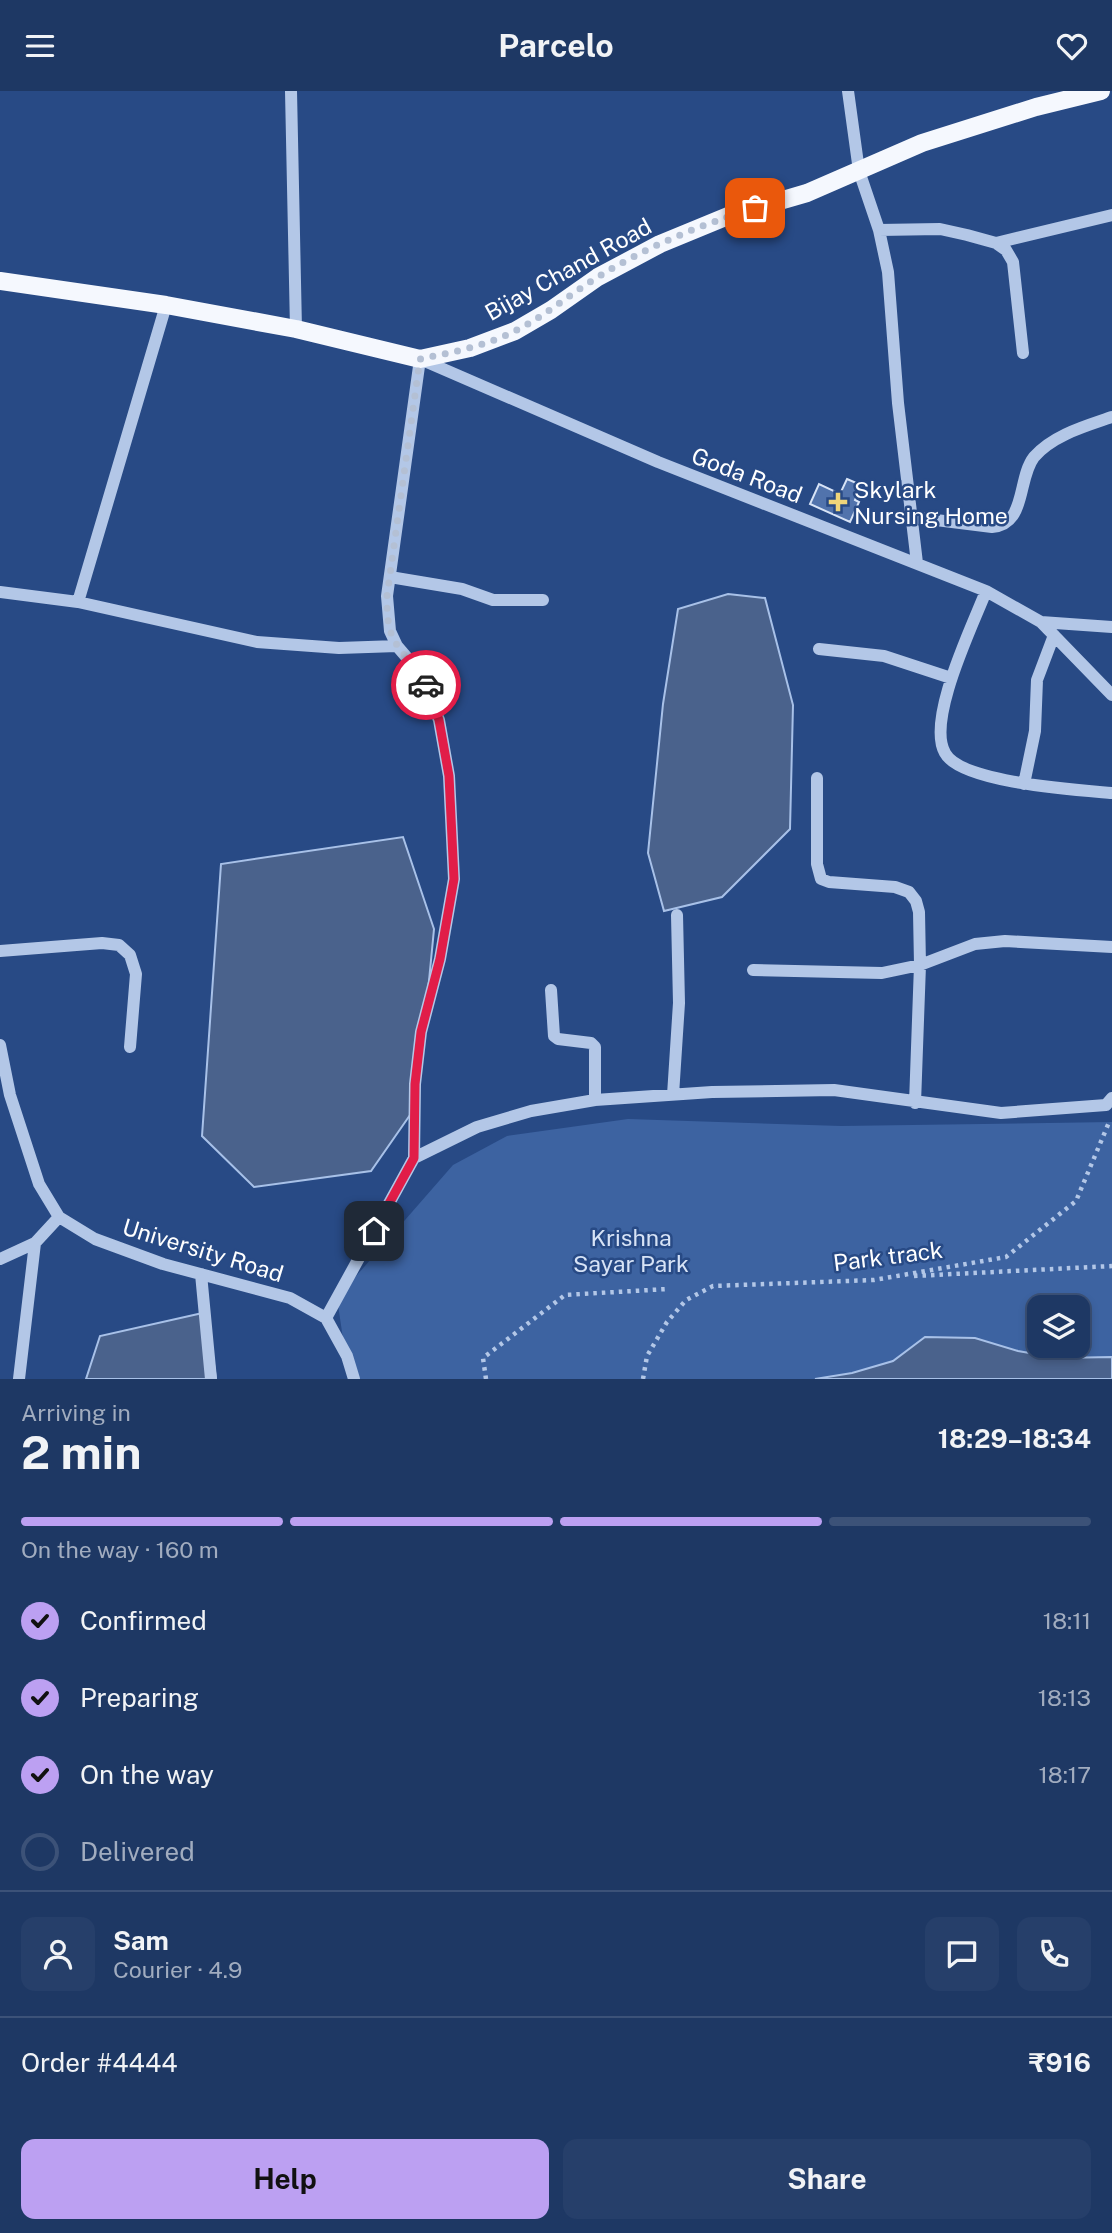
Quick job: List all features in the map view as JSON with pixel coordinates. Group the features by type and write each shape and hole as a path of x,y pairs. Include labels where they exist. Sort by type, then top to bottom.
{"main road":[{"name":"Bijay Chand Road","path":"0,281 166,305 296,329 420,359 470,348 515,331 598,277 660,244 729,216 807,193 922,143 1036,107 1101,91"}],"street":[{"path":"291,91 296,329"},
{"path":"848,91 859,171 879,230 888,272 898,403 917,563"},
{"path":"996,243 1112,215"},
{"path":"879,230 940,229 996,243 1006,250 1013,262 1023,353"},
{"path":"78,602 166,305"},
{"path":"354,1379 347,1356 326,1318 414,1158 415,1084 421,1032 440,959 454,879 449,776 439,720 421,674 397,646 390,631 387,614 420,359"},
{"name":"Goda Road","path":"420,359 658,462 986,591 1041,622 1112,695"},
{"path":"912,517 1002,526 1009,522 1016,511 1033,458 1069,433 1112,417"},
{"path":"390,577 462,589 493,600 543,600"},
{"path":"986,591 951,678 943,710 940,738 943,751 951,762 963,768 1024,784 1112,793"},
{"path":"0,592 78,602 257,642 339,649 397,646"},
{"path":"1041,622 1091,623 1112,627"},
{"path":"1024,784 1035,731 1037,680 1054,635"},
{"path":"819,649 884,656 951,678"},
{"path":"817,778 817,864 821,879 828,882 895,887 909,892 916,901 919,912 920,965 915,1103"},
{"path":"673,1095 679,1003 677,915"},
{"path":"753,970 882,973 920,965 975,944 1005,941 1112,947"},
{"path":"0,951 102,943 119,945 130,955 136,974 130,1047"},
{"path":"551,990 554,1037 591,1043 595,1047 595,1100"},
{"name":"University Road","path":"0,1045 10,1095 39,1184 58,1217 95,1239 163,1264 290,1298 326,1318"},
{"path":"414,1158 477,1127 531,1111 595,1100 712,1092 834,1090 1001,1113 1106,1105 1112,1098"},
{"path":"0,1259 35,1243 58,1217"},
{"path":"19,1379 35,1243"},
{"path":"201,1274 211,1379"}],"path":[{"name":"Park track","path":"643,1379 646,1356 667,1322 686,1300 713,1286 874,1280 1006,1257 1076,1201 1112,1116"},
{"path":"846,1280 1112,1266"},
{"path":"486,1379 483,1358 565,1295 667,1289"}],"green space":[{"name":"Krishna Sayar Park","path":"628,1119 841,1126 1112,1122 1112,1379 349,1379 337,1298 453,1165 507,1136"}],"shaded area":[{"path":"728,594 765,598 793,705 790,829 722,897 664,911 648,853 663,704 678,609"},
{"path":"403,837 434,929 417,1105 371,1171 254,1187 202,1136 221,864"},
{"path":"207,1312 216,1379 86,1379 100,1336"},
{"path":"925,1337 975,1338 1027,1353 1027,1358 1112,1357 1112,1379 815,1379 852,1373 893,1361"}],"building":[{"path":"847,479 861,485 855,500 859,502 850,522 810,504 819,484 840,494"}],"way so far":[{"path":"426,685 421,674 397,646 390,631 387,614 387,596 420,359 470,348 515,331 598,277 660,244 755,208"}],"place":[{"name":"Skylark Nursing Home","path":"838,502"}],"route":[{"path":"374,1231 414,1158 415,1084 421,1032 440,959 454,879 449,776 439,720 426,685"}]}
